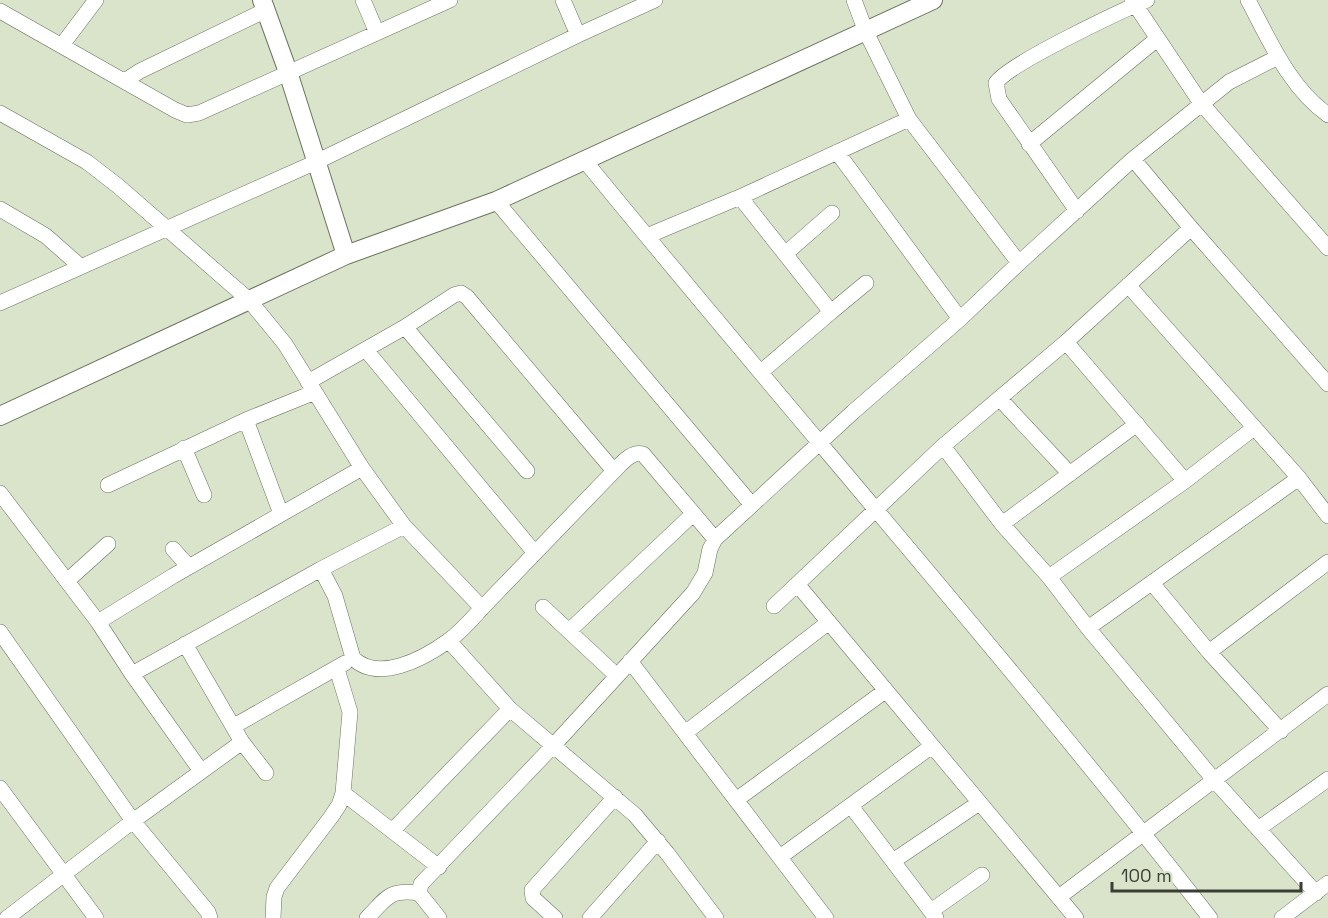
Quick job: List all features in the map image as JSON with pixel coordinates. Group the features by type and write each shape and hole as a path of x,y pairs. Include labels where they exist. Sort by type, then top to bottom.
{"street":[{"path":"63,45 95,0"},
{"path":"363,0 376,33"},
{"path":"0,10 187,115 199,113 450,0"},
{"path":"563,0 578,35"},
{"path":"0,303 316,162 655,0"},
{"path":"854,0 866,32 909,119 1018,263"},
{"path":"0,416 346,255 496,201 933,0"},
{"path":"1248,0 1278,57 1294,81 1328,115"},
{"path":"1077,211 999,99 996,83 1000,76 1028,59 1138,2 1157,39 1201,103 1328,248"},
{"path":"126,80 264,5 288,72 346,255"},
{"path":"1029,144 1157,39"},
{"path":"419,893 421,884 553,746 700,583 715,539 960,319 1133,159 1201,103 1239,76 1278,57"},
{"path":"0,113 87,162 118,186 249,300 285,344 362,468 404,526 482,608"},
{"path":"647,236 740,197 909,119"},
{"path":"837,152 960,319"},
{"path":"1133,159 1328,384"},
{"path":"585,161 878,509 1145,834 1210,918"},
{"path":"740,197 831,312"},
{"path":"496,201 752,505"},
{"path":"0,208 46,236 80,266"},
{"path":"785,254 832,213"},
{"path":"1313,231 1328,224"},
{"path":"774,606 943,446 1066,342 1191,228"},
{"path":"761,372 866,284"},
{"path":"1128,285 1299,478 1328,516"},
{"path":"108,485 311,387 366,350 454,295 461,293 467,297 614,471"},
{"path":"405,327 527,471"},
{"path":"1066,342 1185,481"},
{"path":"366,350 536,553"},
{"path":"1000,399 1070,474"},
{"path":"246,420 281,514"},
{"path":"1002,524 1137,424"},
{"path":"1049,577 1185,481 1254,428"},
{"path":"943,446 1002,524 1049,577 1088,628 1215,781 1258,829 1322,888 1282,918"},
{"path":"184,448 204,495"},
{"path":"321,569 335,596 353,658 361,666 371,669 393,667 422,657 449,641 614,471 637,453 643,454 715,539"},
{"path":"98,622 362,468"},
{"path":"1088,628 1299,478"},
{"path":"0,492 98,622 201,771"},
{"path":"569,631 693,514"},
{"path":"132,674 321,569 404,526"},
{"path":"67,581 108,544"},
{"path":"173,549 189,567"},
{"path":"1209,652 1328,562"},
{"path":"1152,583 1209,652 1281,731"},
{"path":"797,584 1059,897 1072,917"},
{"path":"543,607 616,675"},
{"path":"685,733 829,622"},
{"path":"0,632 133,821 208,912 210,918"},
{"path":"449,641 510,709 634,815 658,842 716,918"},
{"path":"185,644 242,741 266,773"},
{"path":"234,726 353,658"},
{"path":"630,661 826,918"},
{"path":"273,918 274,897 278,888 335,811 343,793 350,712 337,669"},
{"path":"736,800 885,691"},
{"path":"1059,897 1328,694"},
{"path":"392,831 510,709"},
{"path":"7,918 242,741"},
{"path":"780,857 932,746"},
{"path":"1258,829 1328,779"},
{"path":"0,788 96,918"},
{"path":"343,793 438,867"},
{"path":"555,918 533,898 532,890 615,797"},
{"path":"893,861 979,803"},
{"path":"851,806 933,915 982,875"},
{"path":"597,916 658,842"},
{"path":"367,918 392,893 404,891 419,893 438,918"}]}
